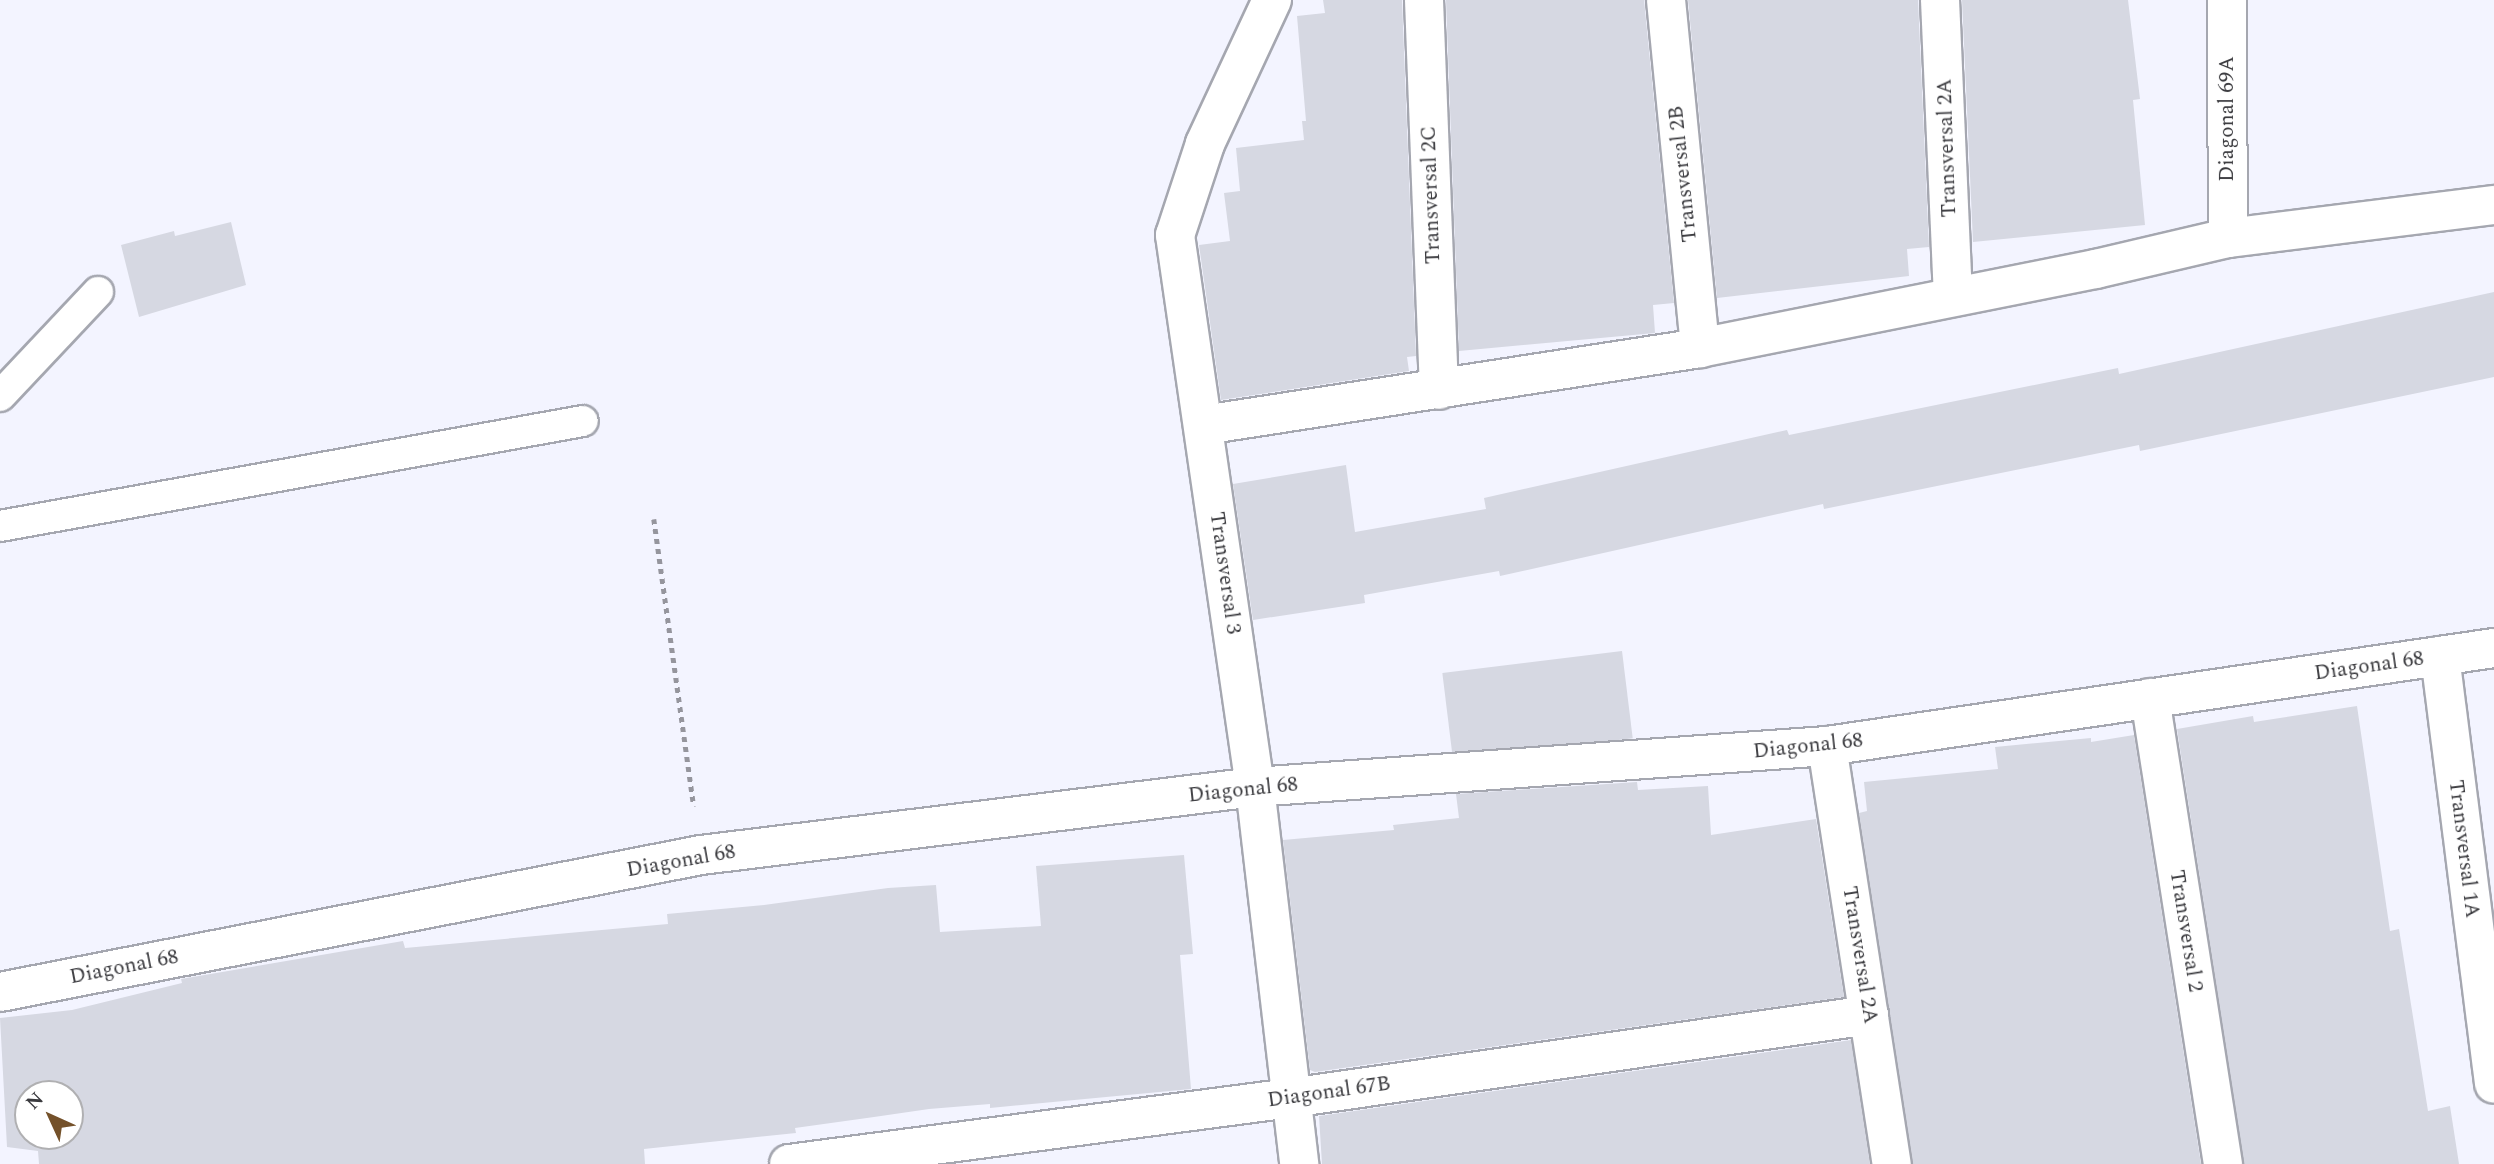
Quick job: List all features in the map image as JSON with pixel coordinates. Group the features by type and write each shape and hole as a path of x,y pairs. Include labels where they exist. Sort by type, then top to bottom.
{"street":[{"name":"Transversal 3","path":"1272,0 1206,144 1175,234 1255,787 1299,1164"},
{"name":"Transversal 2C","path":"1424,0 1439,390"},
{"name":"Transversal 2B","path":"1666,0 1700,348"},
{"name":"Transversal 2A","path":"1940,0 1953,295"},
{"name":"Diagonal 69A","path":"2227,0 2228,238"},
{"path":"1204,425 1700,348 1953,295 2096,269 2228,238 2494,205"},
{"name":"Diagonal 68","path":"0,992 701,855 1255,787 1827,746 2494,648"},
{"name":"Transversal 1A","path":"2440,656 2494,1084"},
{"name":"Transversal 2","path":"2150,698 2223,1164"},
{"name":"Transversal 2A","path":"1827,746 1892,1164"},
{"name":"Diagonal 67B","path":"789,1164 1290,1098 1869,1015"}],"lane":[{"path":"0,396 98,292"},
{"path":"0,526 583,421"}],"path":[{"path":"654,519 701,855"}],"building":[{"path":"1323,0 1402,0 1416,356 1407,357 1409,371 1221,400 1199,245 1230,241 1224,193 1240,191 1236,148 1304,140 1302,121 1306,121 1297,16 1325,13"},
{"path":"1446,0 1644,0 1674,303 1653,305 1655,333 1459,351"},
{"path":"1688,0 1918,0 1929,247 1907,249 1909,276 1717,298"},
{"path":"1962,0 2128,0 2140,99 2133,100 2145,225 1973,242"},
{"path":"231,222 246,285 139,317 121,245 174,231 175,236"},
{"path":"2494,292 2494,377 2140,451 2139,445 1824,509 1823,504 1500,576 1499,571 1364,595 1365,603 1253,620 1233,484 1346,465 1355,532 1486,509 1484,498 1787,430 1789,435 2118,368 2119,374"},
{"path":"1622,651 1633,738 1453,760 1442,673"},
{"path":"2357,706 2390,931 2399,929 2428,1111 2450,1106 2459,1164 2244,1164 2177,729 2253,716 2254,722"},
{"path":"2134,735 2201,1164 1913,1164 1859,813 1867,811 1864,782 1998,769 1995,747 2091,738 2091,742"},
{"path":"1637,782 1638,790 1708,786 1711,835 1816,819 1844,997 1315,1072 1310,1070 1283,840 1394,830 1393,825 1459,818 1456,794"},
{"path":"1184,855 1193,954 1180,955 1191,1089 990,1108 990,1104 929,1109 795,1128 796,1133 644,1149 645,1164 39,1164 38,1151 30,1150 84,1150 84,1080 14,1080 14,1148 7,1147 0,1018 72,1010 182,983 181,979 403,941 405,948 668,924 667,914 764,905 888,888 936,885 940,932 1041,926 1036,866"},
{"path":"1851,1040 1870,1164 1322,1164 1319,1116"}]}
